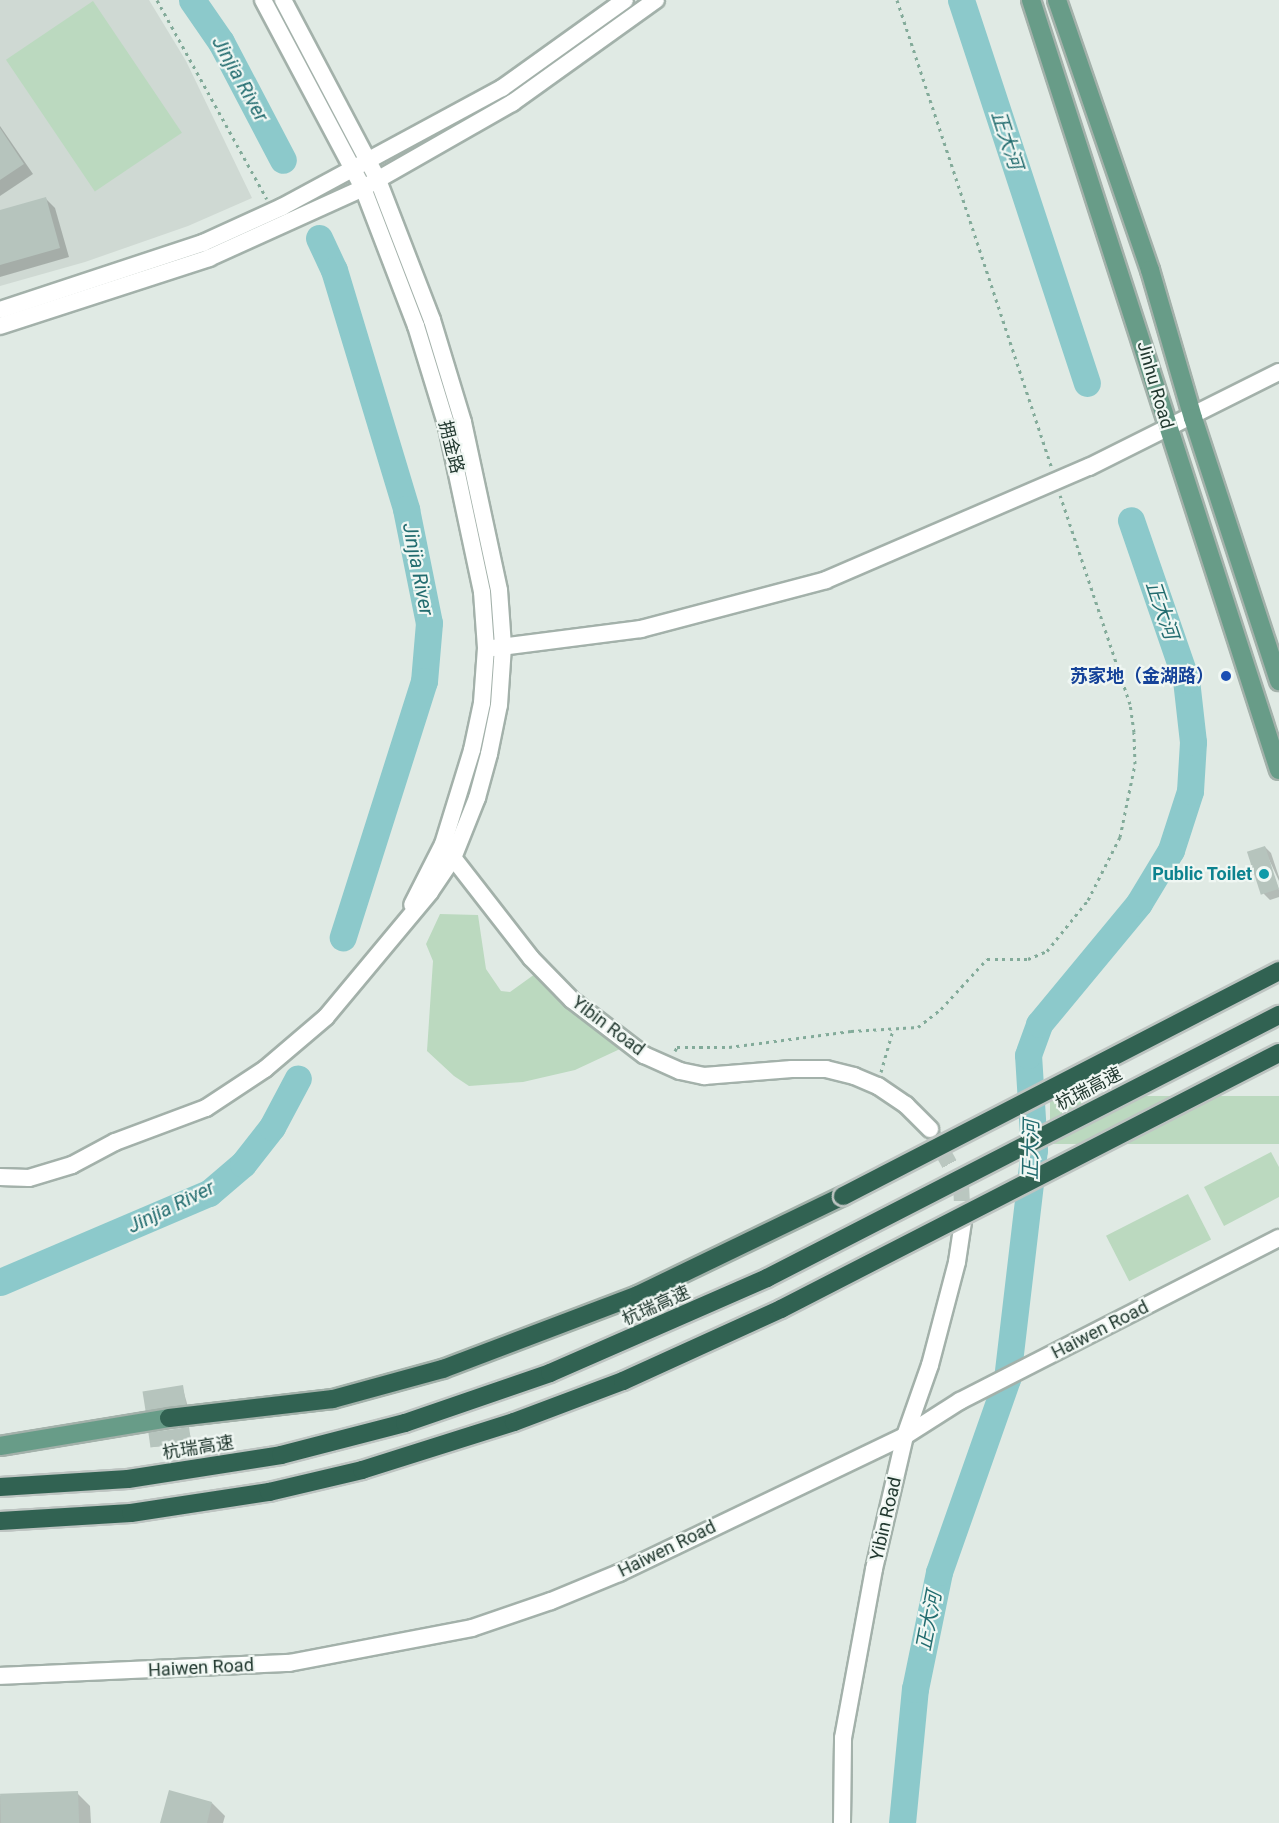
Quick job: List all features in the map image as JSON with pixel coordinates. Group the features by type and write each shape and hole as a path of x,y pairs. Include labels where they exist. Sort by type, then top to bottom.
{"highway":[{"path":"169,1418 333,1399 443,1369 638,1295 843,1196 1279,971"},
{"name":"杭瑞高速","path":"0,1487 137,1478 262,1459 384,1428 513,1387 653,1331 767,1278 1279,1015"},
{"path":"0,1521 131,1513 269,1492 404,1458 514,1422 623,1381 781,1309 1279,1053"}],"main road":[{"name":"Jinhu Road","path":"1031,0 1124,279 1167,428 1279,770"},
{"name":"Jinhu Road","path":"1060,1 1150,270 1193,418 1279,681"},
{"path":"0,1446 169,1418"}],"street":[{"path":"262,0 362,165"},
{"path":"283,0 362,165"},
{"path":"0,310 203,243 273,211 502,88 625,0"},
{"path":"0,326 209,258 370,184 512,103 656,0"},
{"name":"拥金路","path":"362,165 447,427 495,647 472,750 443,844 407,917"},
{"path":"0,1177 29,1178 72,1165 115,1142 206,1108 265,1069 326,1017 453,858 477,798 499,705 495,647 641,629 826,580 1056,481 1193,418 1279,372"},
{"name":"Yibin Road","path":"443,844 531,958 572,1000 644,1055 668,1066 704,1077 826,1069 878,1086 906,1105 930,1129"},
{"name":"Yibin Road","path":"842,1823 843,1738 874,1569 905,1436 930,1365 957,1262 963,1222"},
{"name":"Haiwen Road","path":"0,1676 290,1663 472,1628 619,1573 905,1436 960,1401 1279,1238"}],"path":[{"path":"157,0 273,211"},
{"path":"668,1066 677,1047 729,1047 851,1031 918,1027 941,1009 987,959 1028,959 1047,951 1088,900 1120,837 1135,764 1130,704 897,0"},
{"path":"878,1086 893,1030"}],"shaded area":[{"path":"0,0 149,0 186,61 252,198 188,226 85,262 0,286"}],"green space":[{"path":"93,1 182,133 95,192 6,60"},
{"path":"440,914 478,915 486,969 501,991 510,992 535,974 559,1001 620,1049 575,1070 523,1082 469,1086 454,1076 427,1051 433,961 426,944"},
{"path":"1050,1096 1279,1096 1279,1144 1050,1144"},
{"path":"1271,1152 1279,1167 1279,1197 1224,1226 1204,1187"},
{"path":"1188,1194 1211,1239 1129,1281 1106,1236"}],"building":[{"path":"0,128 24,164 0,180"},
{"path":"46,197 60,248 0,265 0,210"},
{"name":"Public Toilet","path":"1265,846 1279,889 1261,895 1247,852"},
{"path":"183,1385 186,1405 146,1411 143,1391"},
{"path":"189,1427 191,1442 150,1448 148,1433"},
{"path":"169,1790 212,1802 207,1823 160,1823"},
{"path":"78,1791 79,1823 1,1823 0,1794"}],"waterway":[{"name":"Jinjia River","path":"192,0 221,42 283,160"},
{"name":"正大河","path":"961,0 1087,383"},
{"name":"Jinjia River","path":"319,238 334,270 406,509 429,623 424,681 343,937"},
{"name":"正大河","path":"902,1823 915,1689 939,1572 1007,1379 1034,1150 1028,1055 1039,1024 1139,903 1171,850 1190,791 1193,742 1186,680 1131,520"},
{"name":"Jinjia River","path":"0,1282 209,1193 243,1164 272,1127 298,1078"}],"tunnel":[{"path":"930,1129 961,1185 963,1222"}],"place":[{"name":"苏家地（金湖路）","path":"1226,676"},
{"name":"Public Toilet","path":"1264,874"}]}
